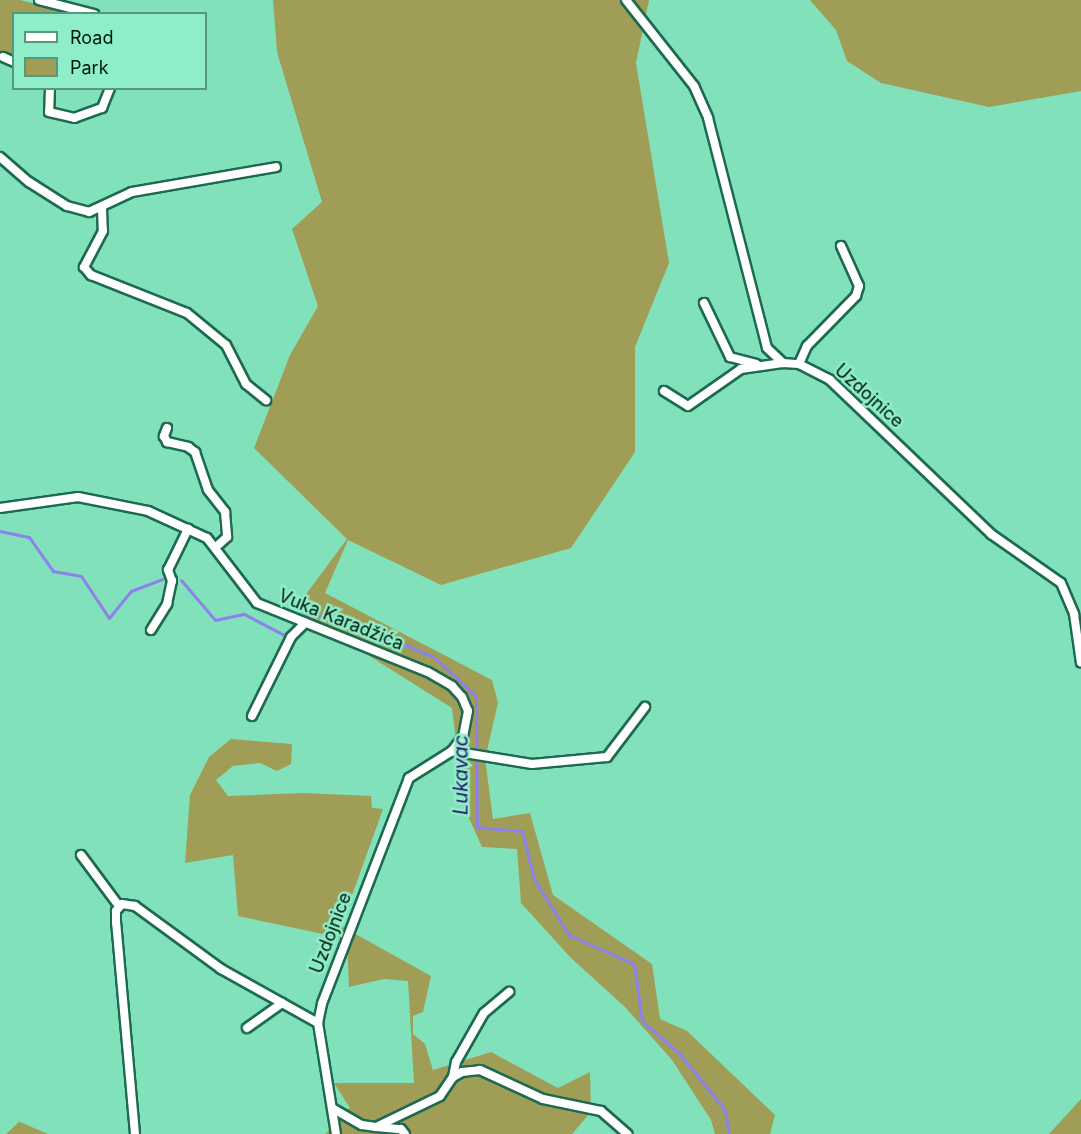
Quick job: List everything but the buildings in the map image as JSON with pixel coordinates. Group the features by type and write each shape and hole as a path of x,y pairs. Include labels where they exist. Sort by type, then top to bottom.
{"street":[{"path":"39,0 86,12"},
{"path":"626,0 694,86 708,118 762,338 774,358 783,363"},
{"path":"3,57 12,61"},
{"path":"50,90 49,112 74,118 102,108 109,90"},
{"path":"0,157 29,182 67,206 89,212 102,208 132,192 276,167"},
{"path":"102,208 103,231 84,267 91,275 187,313 226,345 246,384 266,400"},
{"path":"799,364 807,346 851,305 856,296 859,286 841,246"},
{"path":"704,303 730,357 757,365"},
{"name":"Uzdojnice","path":"757,365 799,364 830,380 992,534 1061,583 1074,614 1081,663"},
{"path":"664,391 688,406 741,369 757,365"},
{"path":"167,428 167,442 188,447 195,452 208,490 225,512 227,537 217,546"},
{"name":"Vuka Karadžića","path":"0,508 78,497 148,511 188,529 217,546 238,582 257,603 428,672 452,686 465,704 468,723 452,751"},
{"path":"152,630 167,604 172,581 168,570 188,529"},
{"path":"252,716 291,637 305,623"},
{"path":"452,751 532,764 607,757 645,707"},
{"name":"Uzdojnice","path":"332,1108 318,1023 400,795 409,778 452,751"},
{"path":"81,855 118,906 116,923 135,1134"},
{"path":"118,906 135,906 221,969 318,1023"},
{"path":"376,1127 440,1096 453,1077 456,1062 484,1013 509,992"},
{"path":"247,1028 282,1003"},
{"path":"453,1077 480,1070 543,1099 601,1111 627,1134"},
{"path":"332,1108 362,1125 401,1129 405,1134"},
{"path":"332,1108 336,1134"}],"green space":[{"path":"0,0 20,0 67,12 12,12 12,58 0,57"},
{"path":"273,0 649,0 636,63 669,263 635,347 635,452 571,548 441,585 348,540 325,593 492,680 498,703 485,759 493,819 530,813 553,895 652,964 660,1019 687,1031 775,1115 770,1134 715,1134 711,1120 672,1060 625,1007 571,958 521,903 517,849 482,847 464,807 452,708 295,609 347,539 254,448 290,355 318,306 292,229 322,202 277,52"},
{"path":"810,0 1081,0 1081,91 989,107 881,83 847,61 836,30"},
{"path":"231,739 292,744 291,764 277,771 260,763 233,766 216,780 228,796 303,793 371,796 372,808 383,809 341,926 431,976 423,1012 413,1016 413,1034 425,1044 433,1070 491,1052 558,1088 590,1072 591,1112 572,1134 326,1134 340,1113 350,1108 334,1083 414,1083 408,981 384,979 349,987 347,939 238,916 233,855 185,863 190,795 209,757"},
{"path":"1081,1099 1081,1134 1049,1134"},
{"path":"20,1122 48,1134 6,1134"}],"waterway":[{"name":"Lukavac","path":"0,531 29,537 53,571 81,576 109,618 131,591 163,579"},
{"name":"Lukavac","path":"181,580 215,620 244,614 284,635 292,628"},
{"name":"Lukavac","path":"307,615 338,617 434,657 476,696 477,827 522,831 534,879 569,935 634,964 642,1021 679,1053 725,1110 729,1134"}]}
